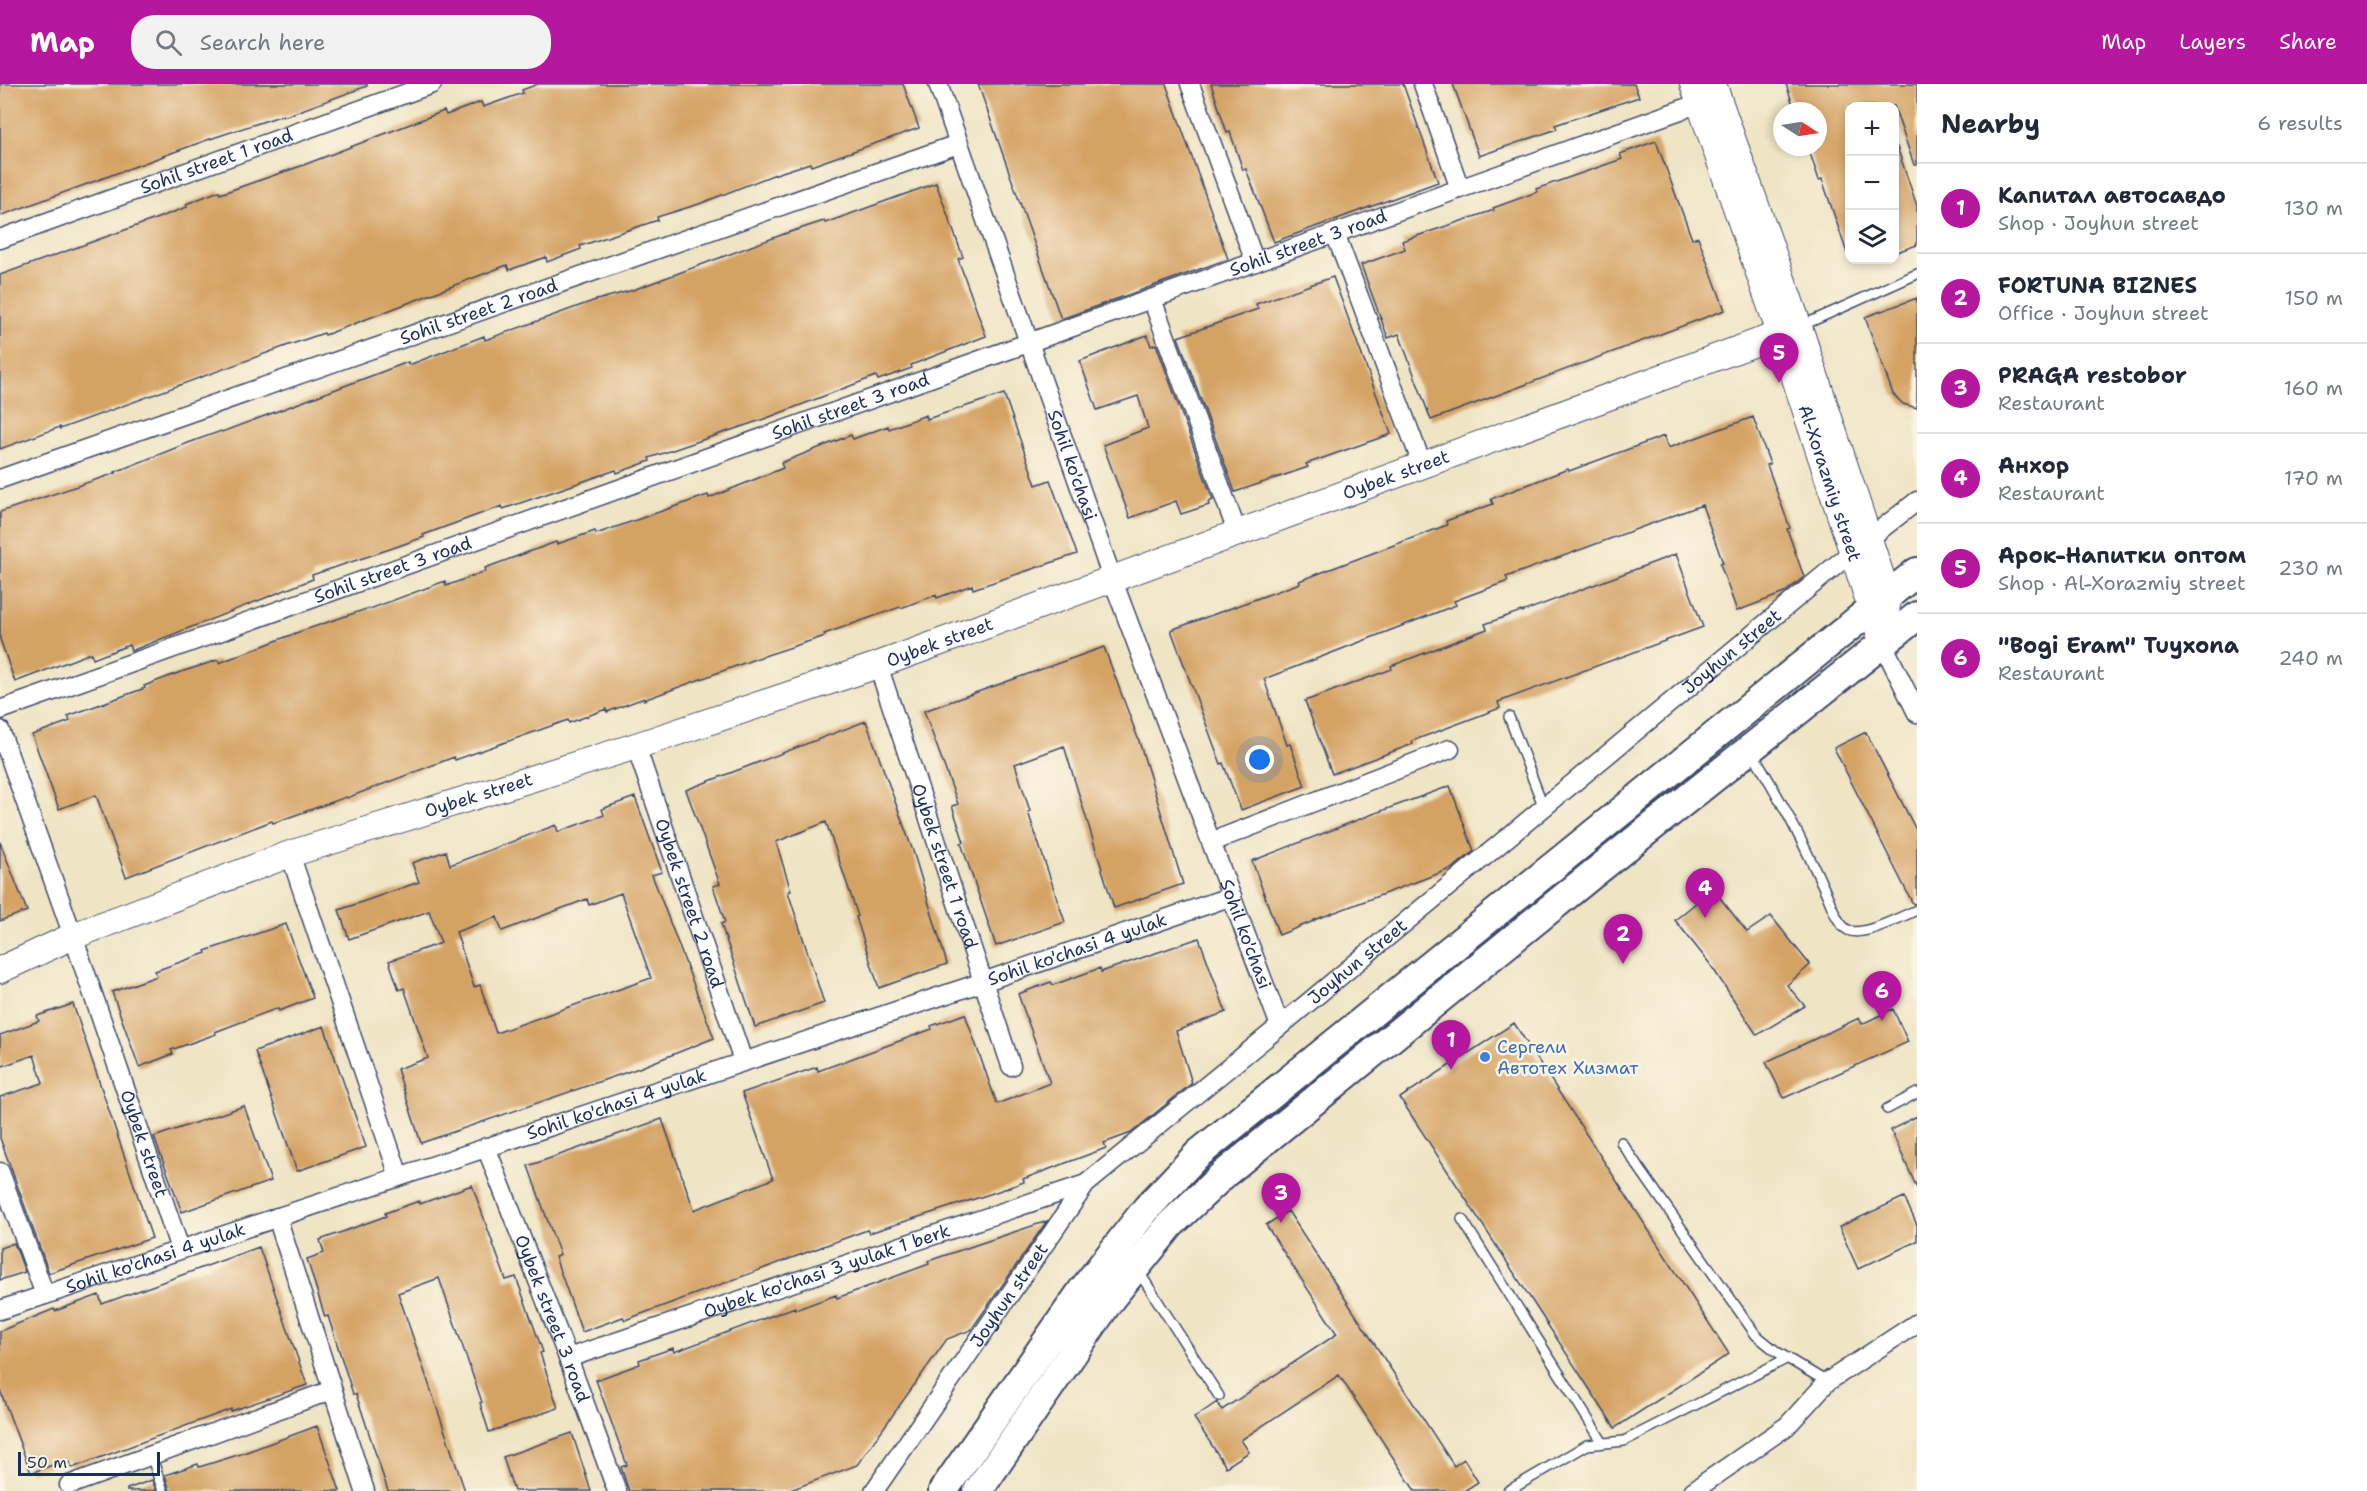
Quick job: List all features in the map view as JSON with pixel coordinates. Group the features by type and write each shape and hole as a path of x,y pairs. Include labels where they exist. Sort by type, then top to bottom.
{"main road":[{"path":"943,1491 1082,1291 1147,1208 1198,1154 1917,572"},
{"path":"980,1490 1111,1298 1171,1224 1224,1174 1594,873 1917,616"}],"street":[{"name":"Sohil street 1 road","path":"0,239 432,84"},
{"name":"Sohil ko'chasi","path":"938,84 1112,578 1280,1026"},
{"path":"1190,84 1254,262"},
{"path":"1423,84 1460,189"},
{"name":"Sohil street 3 road","path":"0,710 1460,189 1702,90"},
{"name":"Al-Xorazmiy street","path":"1702,90 1790,330 1880,603"},
{"name":"Sohil street 2 road","path":"0,479 958,144"},
{"path":"1335,233 1422,464"},
{"path":"1152,299 1237,532"},
{"name":"Oybek street","path":"0,970 74,936 290,854 636,746 878,665 1790,330"},
{"name":"Joyhun street","path":"874,1491 1086,1184 1917,501"},
{"path":"1880,603 1883,644 1917,713"},
{"name":"Oybek street 1 road","path":"878,665 1011,1066"},
{"path":"0,730 74,936"},
{"name":"Oybek street 2 road","path":"636,746 743,1060"},
{"path":"1211,842 1450,749"},
{"path":"290,854 399,1176"},
{"name":"Sohil ko'chasi 4 yulak","path":"0,1310 743,1060 983,982 1232,896"},
{"name":"Oybek street","path":"74,936 180,1249"},
{"name":"Oybek street 3 road","path":"486,1147 617,1491"},
{"path":"0,1172 45,1295"},
{"name":"Oybek ko'chasi 3 yulak 1 berk","path":"568,1358 1086,1184"},
{"path":"277,1217 365,1491"},
{"path":"1693,1491 1787,1426 1827,1382 1917,1323"},
{"path":"69,1485 332,1390"}],"lane":[{"path":"1790,330 1917,274"},
{"path":"1509,717 1544,808"},
{"path":"1750,750 1778,795 1815,867 1840,923 1848,931 1860,933 1917,910"},
{"path":"1887,1109 1917,1093"},
{"path":"1621,1142 1756,1335 1827,1382"},
{"path":"1462,1219 1603,1443"},
{"path":"1136,1267 1219,1396"},
{"path":"1508,1491 1587,1444 1624,1441 1788,1358"},
{"path":"152,1455 163,1491"}],"building":[{"path":"0,84 367,84 367,86 283,117 283,115 207,140 0,216"},
{"path":"538,84 903,84 919,128 811,166 810,163 773,175 699,204 657,217 658,220 580,246 581,249 547,262 546,257 509,270 507,265 325,335 324,333 286,346 0,449 0,275 187,207 186,204 219,191 220,194 301,166 444,111 446,115 481,102 483,107 523,93 522,90"},
{"path":"978,84 1166,84 1228,259 1061,319"},
{"path":"1211,84 1403,84 1438,182 1274,242 1246,169 1243,170 1230,132 1227,133"},
{"path":"1453,84 1634,84 1639,97 1555,125 1557,129 1479,156"},
{"path":"1786,84 1917,84 1917,165 1914,165 1899,121 1899,102 1845,102 1845,247 1822,179 1819,180 1811,156 1827,156 1827,102 1792,102"},
{"path":"1656,141 1692,239 1698,237 1725,310 1431,420 1399,334 1388,338 1361,265 1405,249 1402,241 1494,210 1493,208 1537,192 1536,189 1622,159 1620,154"},
{"path":"1899,153 1917,206 1917,245 1899,251"},
{"path":"936,183 963,257 958,259 986,336 911,365 912,368 878,380 876,376 767,418 649,458 650,461 617,473 616,470 503,509 502,506 423,535 424,537 312,575 313,579 131,651 129,645 93,659 91,653 15,682 0,639 0,512 116,473 188,443 408,362 409,365 484,336 485,340 593,301 633,290 784,234 824,221 825,223"},
{"path":"1333,277 1391,434 1306,464 1308,467 1235,492 1178,337 1258,309 1256,304"},
{"path":"1917,298 1917,408 1903,404 1893,394 1865,317"},
{"path":"1147,335 1151,346 1156,344 1213,500 1208,502 1209,505 1181,514 1176,501 1130,518 1103,445 1148,428 1138,396 1097,410 1080,361"},
{"path":"1004,394 1036,485 1050,480 1077,554 973,589 972,585 937,598 936,595 644,700 644,698 607,712 606,709 569,723 568,720 455,760 454,757 347,798 273,823 272,821 126,877 96,795 59,809 32,735 70,721 68,716 145,688 144,686 178,673 218,660 219,663 296,633 445,581 446,586 486,571 485,568 556,542 557,544 595,531 596,534 708,495 709,498 783,468 781,463 851,435 853,439 888,426 889,429 926,415 927,419"},
{"path":"1753,417 1770,464 1767,465 1790,528 1787,529 1804,577 1784,593 1737,611 1702,505 1506,577 1508,581 1454,601 1456,605 1264,679 1287,745 1290,744 1305,786 1241,810 1223,763 1221,764 1171,630 1300,583 1299,581 1447,525 1446,521 1493,504 1491,499 1568,469 1569,471 1664,436 1668,448"},
{"path":"1676,554 1703,627 1498,702 1500,708 1332,774 1305,701 1392,669 1391,666 1487,629 1485,624"},
{"path":"1104,647 1139,741 1183,884 1114,908 1064,746 1015,764 1030,811 1028,812 1065,922 996,946 961,843 964,842 952,806 958,804 924,711"},
{"path":"866,721 914,854 947,964 879,988 856,917 858,916 826,822 776,842 791,891 788,892 824,1003 755,1027 721,924 725,922 713,886 720,884 686,790"},
{"path":"1866,732 1917,832 1917,903 1913,904 1834,748"},
{"path":"1450,786 1474,851 1453,868 1279,935 1252,861"},
{"path":"635,797 662,872 652,875 714,1038 639,1068 421,1143 397,1069 428,1058 404,988 399,990 389,961 441,943 429,911 349,939 339,910 419,882 412,863 446,851 450,865 556,825 558,832 604,815 602,809","holes":["621,893 651,978 496,1033 480,985 474,987 456,932 497,917 502,931 587,899 589,905"]},
{"path":"0,842 27,911 0,921"},
{"path":"1713,889 1747,932 1771,916 1810,965 1787,985 1805,1006 1757,1035 1710,964 1675,920"},
{"path":"286,924 313,998 279,1011 278,1008 215,1032 216,1034 171,1050 173,1054 139,1067 112,992 157,976 155,971 206,953 205,951"},
{"path":"1199,938 1226,1012 1176,1031 1192,1083 1131,1133 1104,1143 1106,1148 1023,1179 1024,1182 869,1233 867,1230 625,1320 623,1317 582,1332 555,1257 560,1255 528,1166 662,1119 694,1210 773,1179 742,1093 817,1067 818,1071 932,1029 931,1026 965,1014 997,1104 1050,1083 1018,994 1051,982 1053,985 1100,968 1101,972"},
{"path":"73,1004 152,1238 49,1273 0,1138 0,1097 43,1083 34,1055 0,1067 0,1035 39,1021 37,1016"},
{"path":"1893,1009 1908,1042 1784,1098 1766,1062 1859,1018 1862,1024"},
{"path":"1514,1023 1729,1354 1615,1428 1400,1098"},
{"path":"324,1026 366,1147 297,1171 255,1051"},
{"path":"244,1106 271,1181 182,1212 154,1137"},
{"path":"1917,1116 1917,1188 1891,1130"},
{"path":"472,1185 506,1280 516,1277 543,1352 540,1353 558,1408 489,1432 480,1403 482,1402 439,1278 398,1293 465,1491 388,1491 328,1316 325,1317 307,1259 324,1253 320,1240 386,1216 385,1213 419,1201 420,1204"},
{"path":"1904,1197 1917,1225 1917,1241 1858,1269 1839,1227"},
{"path":"1288,1211 1454,1466 1464,1459 1478,1482 1464,1491 1415,1491 1339,1375 1241,1440 1249,1452 1226,1467 1194,1418 1217,1402 1222,1410 1337,1334 1266,1225"},
{"path":"1047,1221 971,1330 947,1339 857,1465 788,1491 629,1491 621,1467 627,1465 596,1380 640,1364 639,1360 673,1348 674,1352 795,1307 795,1310 836,1295 837,1298 929,1264 928,1261"},
{"path":"14,1243 25,1272 0,1280 0,1248"},
{"path":"259,1247 307,1385 231,1411 231,1409 72,1468 69,1459 31,1473 0,1390 0,1331 54,1309 55,1311 99,1295 102,1304"},
{"path":"317,1426 340,1491 170,1491 165,1475 198,1464 199,1467 241,1454"},
{"path":"572,1433 591,1491 514,1491 503,1457"},
{"path":"152,1480 156,1491 127,1491 127,1489"}],"place":[{"name":"Арок-Напитки оптом","path":"1779,383"},
{"name":"Анхор","path":"1705,918"},
{"name":"FORTUNA BIZNES","path":"1623,964"},
{"name":"\"Bogi Eram\" Tuyxona","path":"1882,1021"},
{"name":"Сергели Автотех Хизмат","path":"1485,1057"},
{"name":"Капитал автосавдо","path":"1451,1070"},
{"name":"PRAGA restobor","path":"1281,1223"}]}
